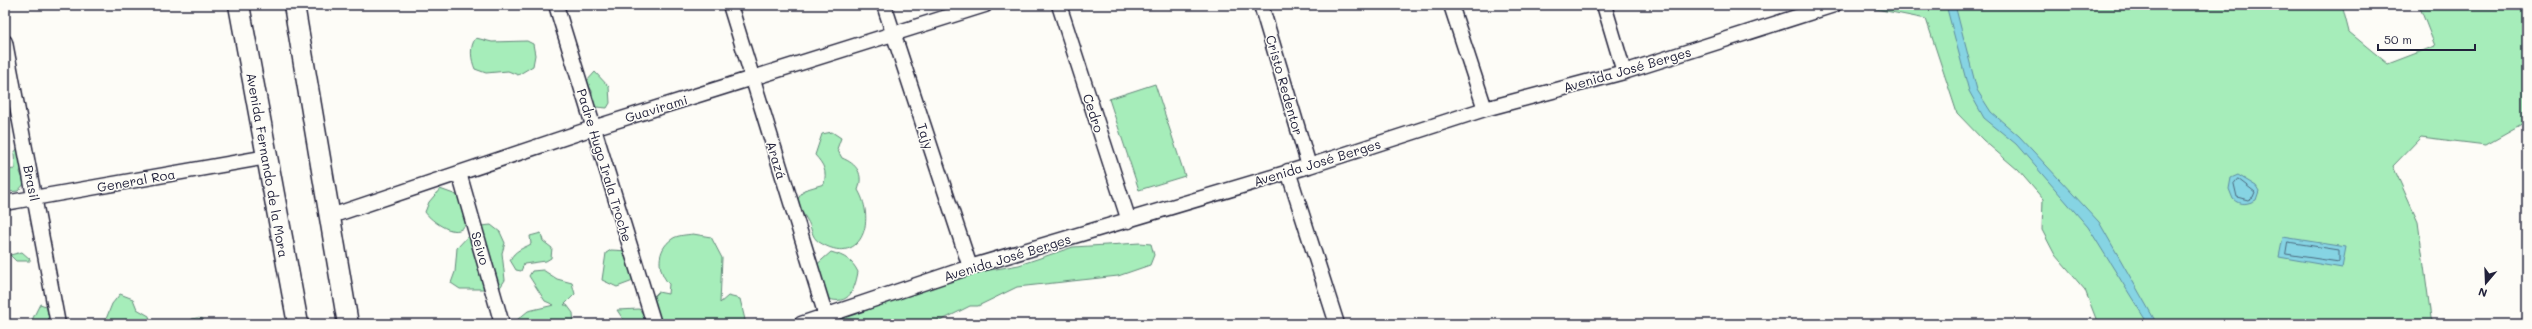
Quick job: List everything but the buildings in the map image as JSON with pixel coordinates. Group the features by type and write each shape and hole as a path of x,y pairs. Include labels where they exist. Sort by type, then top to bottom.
{"main road":[{"name":"Avenida Fernando de la Mora","path":"239,5 298,324"},
{"path":"294,5 328,217 348,324"}],"street":[{"name":"Padre Hugo Irala Troche","path":"556,5 654,324"},
{"name":"Arazá","path":"730,5 826,316"},
{"name":"Tajy","path":"884,5 892,34 970,267"},
{"name":"Guavirami","path":"328,217 593,128 985,5"},
{"name":"Cedro","path":"1059,5 1129,221"},
{"name":"Cristo Redentor","path":"1261,5 1309,166"},
{"path":"1451,5 1486,109"},
{"path":"1604,5 1624,72"},
{"name":"Avenida José Berges","path":"801,324 970,267 1129,221 1288,171 1309,166 1486,109 1624,72 1834,5"},
{"name":"Brasil","path":"5,42 58,324"},
{"name":"General Roa","path":"5,203 266,157"},
{"path":"1288,171 1337,324"},
{"name":"Seivo","path":"459,173 502,324"}],"green space":[{"path":"1856,5 2342,5 2349,32 2388,64 2435,46 2419,5 2527,5 2527,122 2486,145 2421,137 2393,166 2418,222 2431,318 2434,324 2098,324 2085,290 2055,255 2042,230 2043,199 2018,170 1983,140 1957,113 1926,19"},
{"path":"476,38 492,42 527,41 533,44 535,55 533,66 518,75 508,71 486,73 475,69 471,53 472,45"},
{"path":"595,72 609,87 610,103 607,108 596,107 592,103 592,91 586,82"},
{"path":"1155,84 1185,176 1139,190 1109,99"},
{"path":"832,132 841,138 837,149 842,158 852,163 860,174 860,184 858,190 866,215 865,227 861,238 854,245 845,249 833,249 816,240 809,223 795,203 804,190 824,184 824,168 815,155 822,134"},
{"path":"22,148 23,167 20,172 25,183 18,191 9,192 5,195 5,170 15,169 14,153 17,149"},
{"path":"440,189 462,197 466,222 461,229 456,231 444,228 425,212 429,202"},
{"path":"491,225 500,232 505,243 502,253 505,280 499,289 460,289 451,283 455,272 457,248 472,232 481,226"},
{"path":"541,233 543,241 552,248 551,258 546,261 524,264 521,271 516,270 510,260 514,254 531,244 530,236"},
{"path":"693,234 711,237 722,258 720,303 728,296 740,299 746,324 662,324 664,323 656,319 650,300 658,292 668,294 669,284 660,267 663,249 674,238"},
{"path":"1140,243 1151,244 1154,255 1150,265 1118,276 1017,287 978,306 970,306 934,324 820,324 864,311 956,276 1019,265 1073,247"},
{"path":"611,250 629,251 637,277 633,281 617,287 602,280 606,253"},
{"path":"22,252 30,259 30,261 16,261 10,255"},
{"path":"831,252 848,259 858,272 854,287 844,299 831,300 823,297 814,267"},
{"path":"543,270 557,279 572,283 575,294 564,305 567,305 573,313 574,324 512,324 528,311 554,305 545,301 529,276 532,271"},
{"path":"120,294 133,299 137,309 149,316 151,324 104,324 112,304"},
{"path":"40,304 46,306 50,320 57,324 30,324"},
{"path":"639,309 652,324 619,324 623,319 617,310"},
{"path":"192,319 203,319 204,324 188,324"}],"water":[{"path":"1946,5 1955,5 1977,90 1991,112 2019,136 2099,222 2157,324 2148,324 2088,227 2016,144 1984,118 1969,91"},
{"path":"2238,175 2256,186 2259,191 2256,200 2244,204 2238,203 2233,199 2229,189 2231,178"},
{"path":"2283,237 2346,247 2342,268 2279,257"}]}
